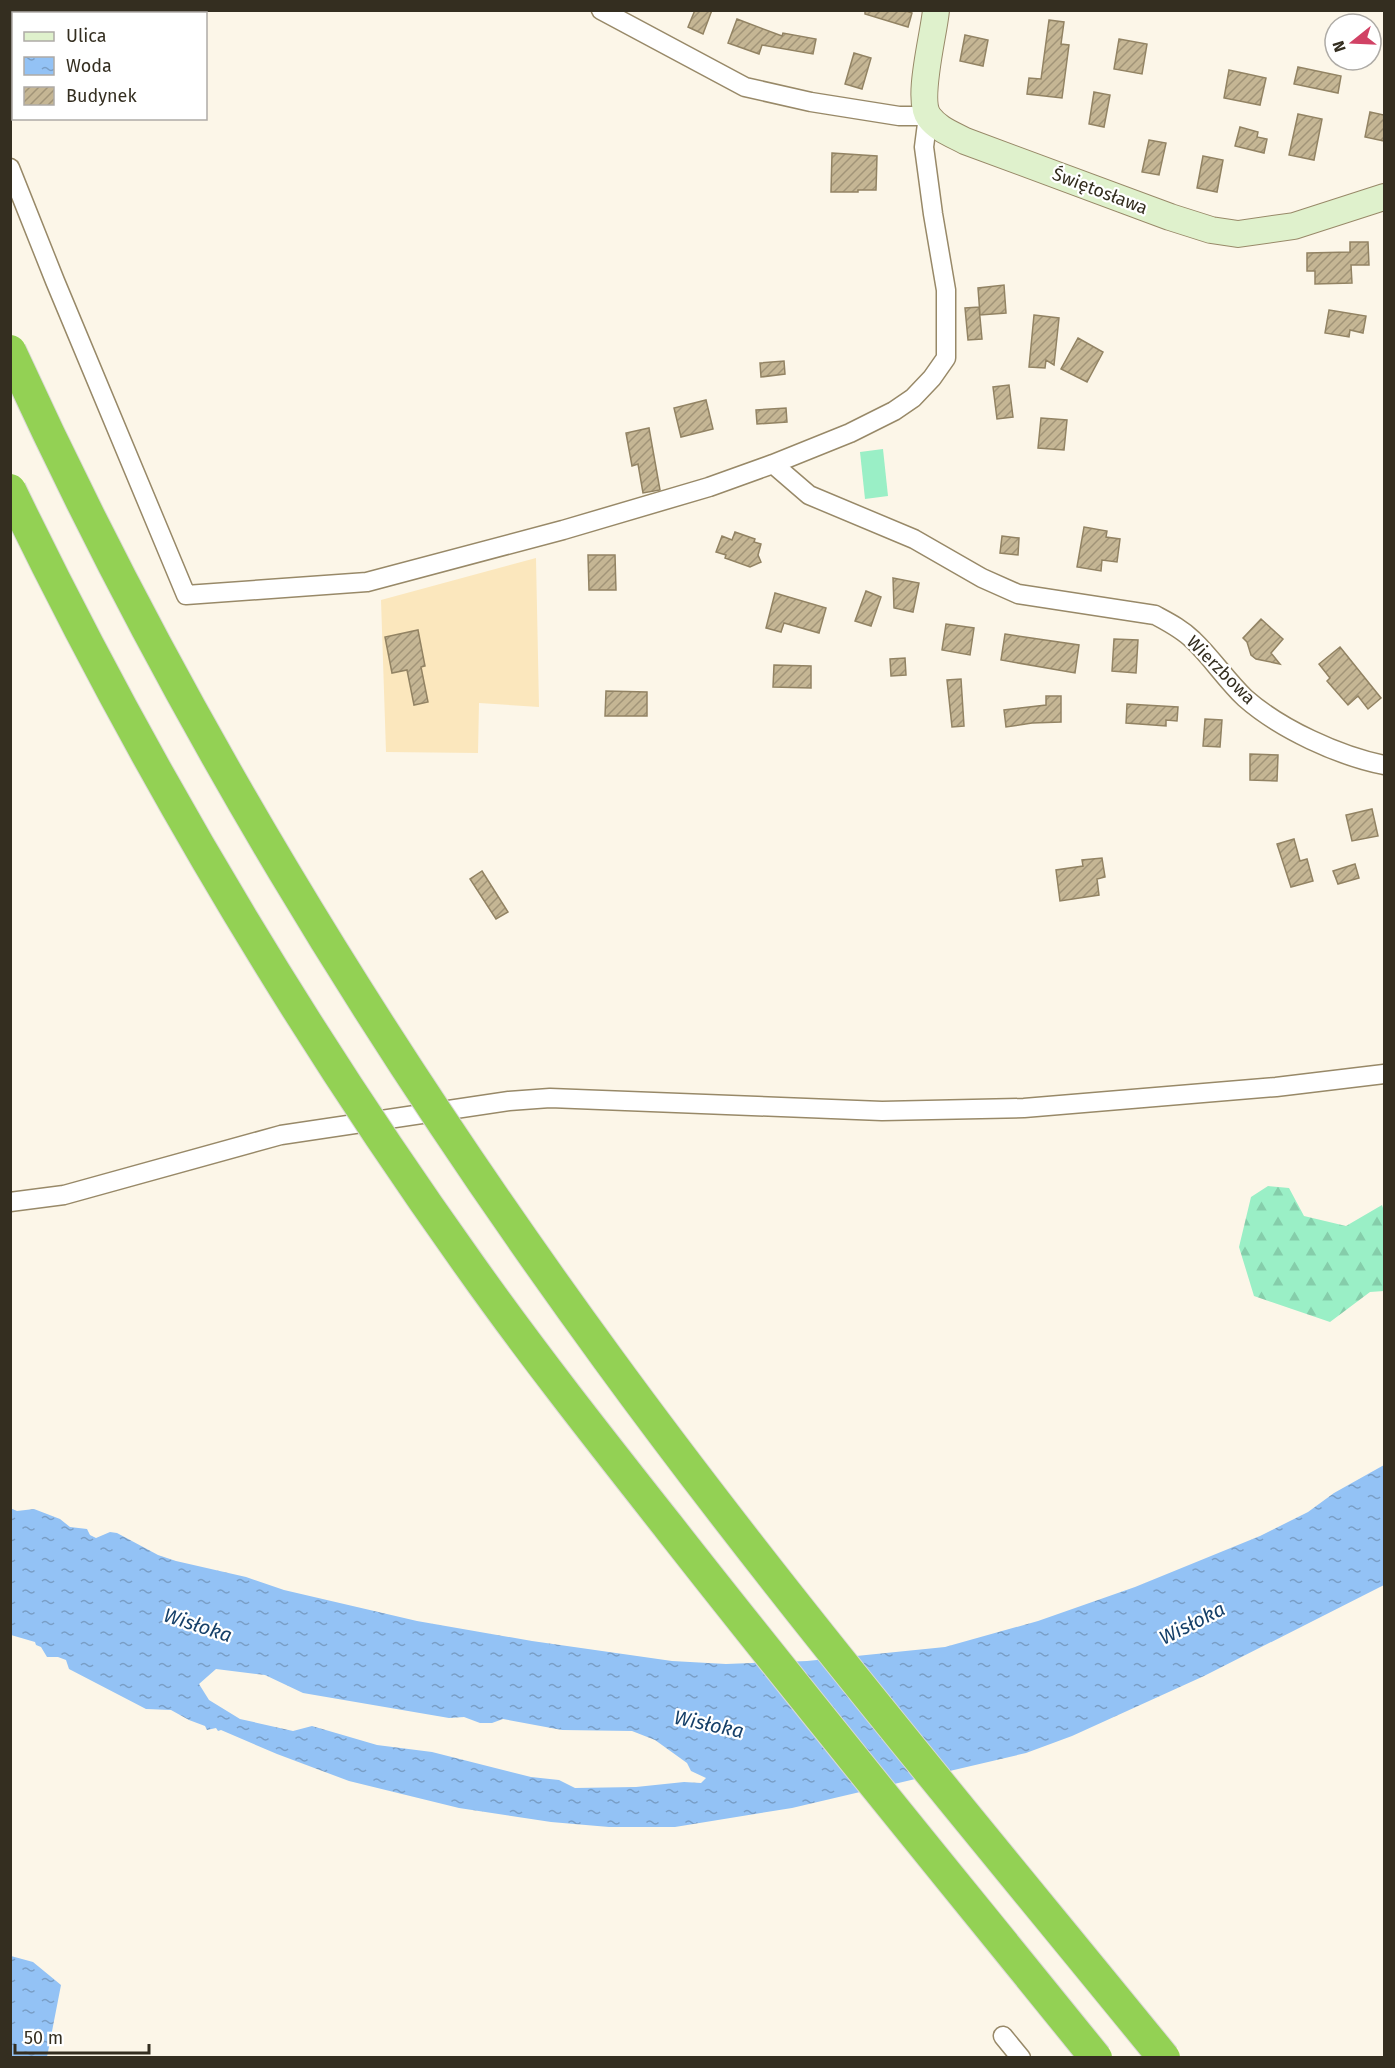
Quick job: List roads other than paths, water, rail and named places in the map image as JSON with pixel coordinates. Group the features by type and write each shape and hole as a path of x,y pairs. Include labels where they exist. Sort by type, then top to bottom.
{"highway":[{"path":"10,351 111,561 239,796 361,999 454,1140 612,1364 728,1517 1164,2058"},
{"path":"10,490 82,634 202,852 311,1031 429,1209 526,1344 681,1543 1096,2058"}],"street":[{"path":"601,10 745,87 811,102 866,111 899,116 928,116"},
{"path":"10,168 186,595 367,582 563,530 709,487 850,433 894,411 913,398 932,378 946,358 946,290 924,147 928,116 923,94 936,10"},
{"name":"Świętosława","path":"928,116 942,129 965,141 1211,230 1238,234 1283,228 1384,197"},
{"name":"Wierzbowa","path":"773,464 809,495 914,538 982,578 1018,594 1155,615 1174,625 1192,639 1245,698 1263,712 1303,736 1368,762 1384,765"},
{"path":"10,1202 63,1195 281,1135 508,1101 550,1098 882,1111 1024,1108 1276,1087 1384,1074"},
{"path":"1003,2036 1021,2058"}],"water":[{"name":"Wisłoka","path":"1384,1465 1384,1585 1204,1676 1072,1736 1026,1753 792,1808 675,1827 609,1827 551,1822 459,1808 349,1781 221,1730 218,1731 216,1728 207,1730 205,1726 171,1710 146,1709 69,1669 66,1660 47,1657 35,1642 11,1635 10,1508 17,1511 34,1509 60,1519 70,1527 87,1529 90,1535 96,1538 110,1532 117,1533 158,1555 176,1561 246,1577 284,1590 417,1621 532,1641 672,1661 726,1664 807,1661 945,1647 1038,1621 1135,1587 1260,1536 1308,1512 1334,1493","holes":["216,1669 265,1675 303,1693 449,1718 464,1717 480,1723 492,1723 503,1719 562,1730 632,1731 655,1740 687,1763 691,1771 706,1778 701,1783 575,1788 559,1780 531,1777 432,1752 377,1745 312,1726 293,1731 240,1719 209,1700 199,1684"]},
{"path":"11,1956 33,1962 61,1985 47,2057 11,2057"}]}
